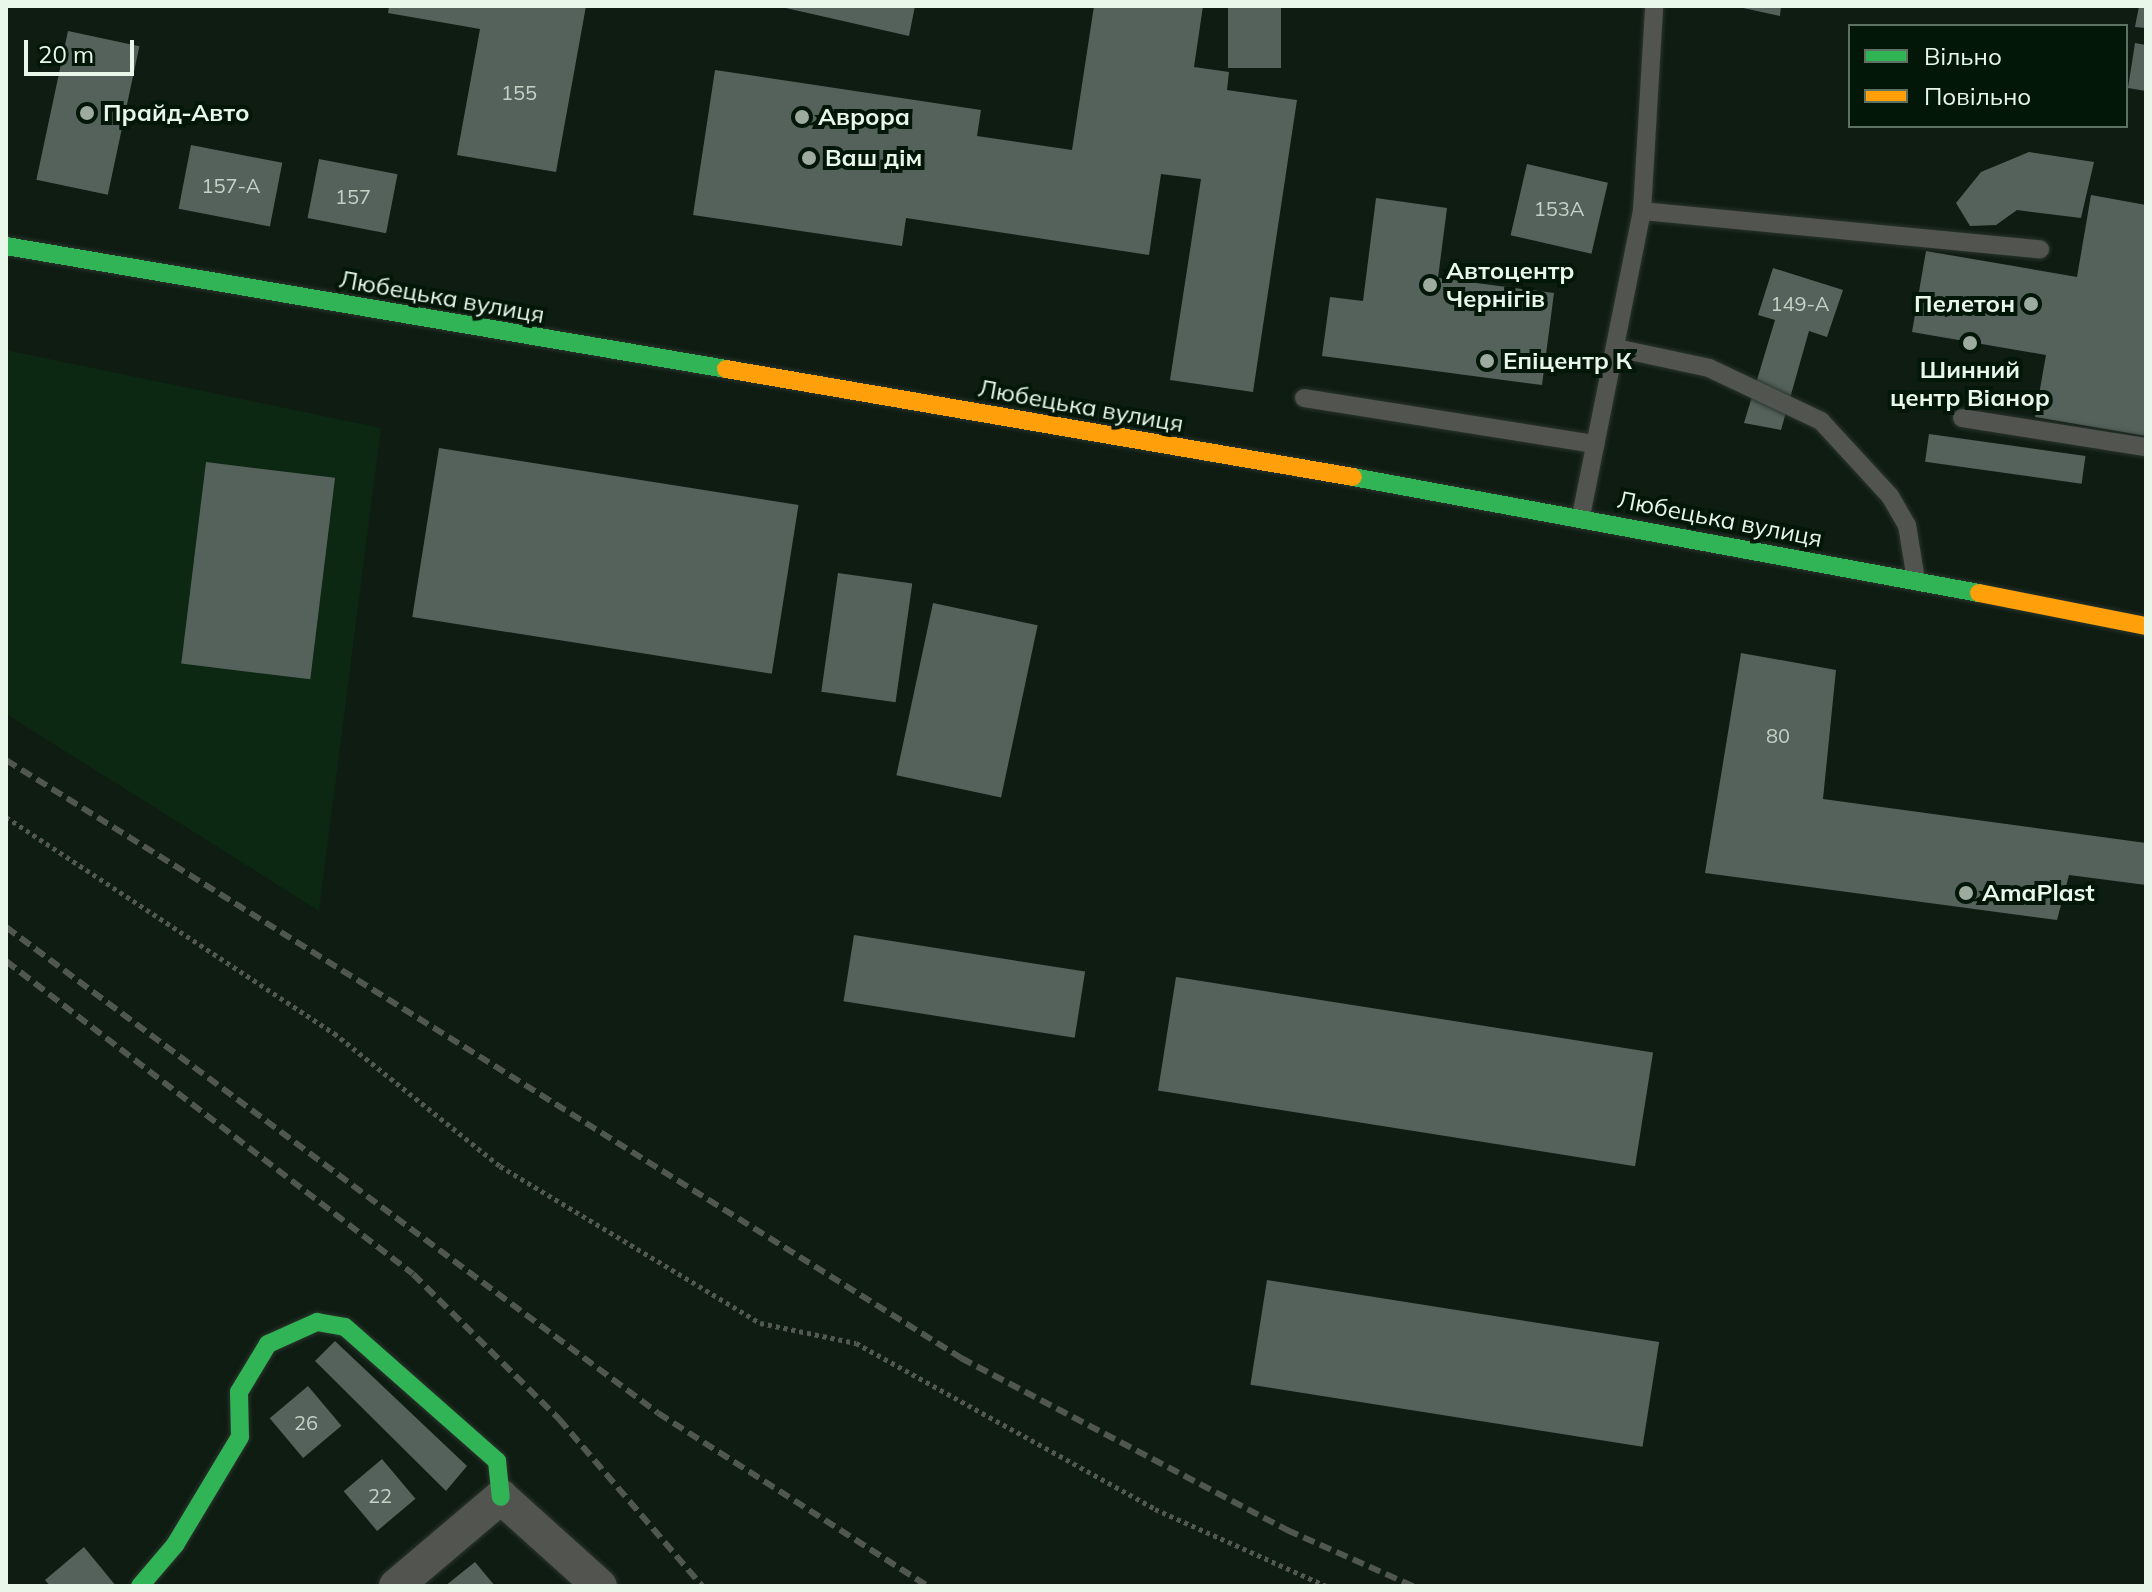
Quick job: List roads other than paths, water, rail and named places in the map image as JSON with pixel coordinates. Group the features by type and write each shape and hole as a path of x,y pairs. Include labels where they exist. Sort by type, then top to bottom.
{"main road":[{"name":"Любецька вулиця","path":"6,246 1581,516 2146,626"},
{"path":"140,1586 175,1545 240,1437 239,1392 268,1344 317,1322 345,1327 497,1461 501,1497"}],"street":[{"path":"396,1586 501,1497 600,1586"}],"lane":[{"path":"1581,516 1642,211 1654,6"},
{"path":"1642,211 2040,249"},
{"path":"1616,348 1709,368 1821,421 1890,496 1907,525 1916,583"},
{"path":"1304,398 1595,444"},
{"path":"1962,418 2146,447"}],"railway":[{"path":"6,760 961,1358 1287,1530 1413,1586"},
{"path":"6,927 658,1413 927,1586"},
{"path":"6,961 413,1274 559,1419 702,1586"}],"place":[{"name":"Прайд-Авто","path":"87,113"},
{"name":"Аврора","path":"802,117"},
{"name":"Ваш дім","path":"809,158"},
{"name":"Автоцентр Чернігів","path":"1430,285"},
{"name":"Пелетон","path":"2031,304"},
{"name":"Шинний центр Віанор","path":"1970,343"},
{"name":"Епіцентр К","path":"1487,361"},
{"name":"AmaPlast","path":"1966,893"}]}
